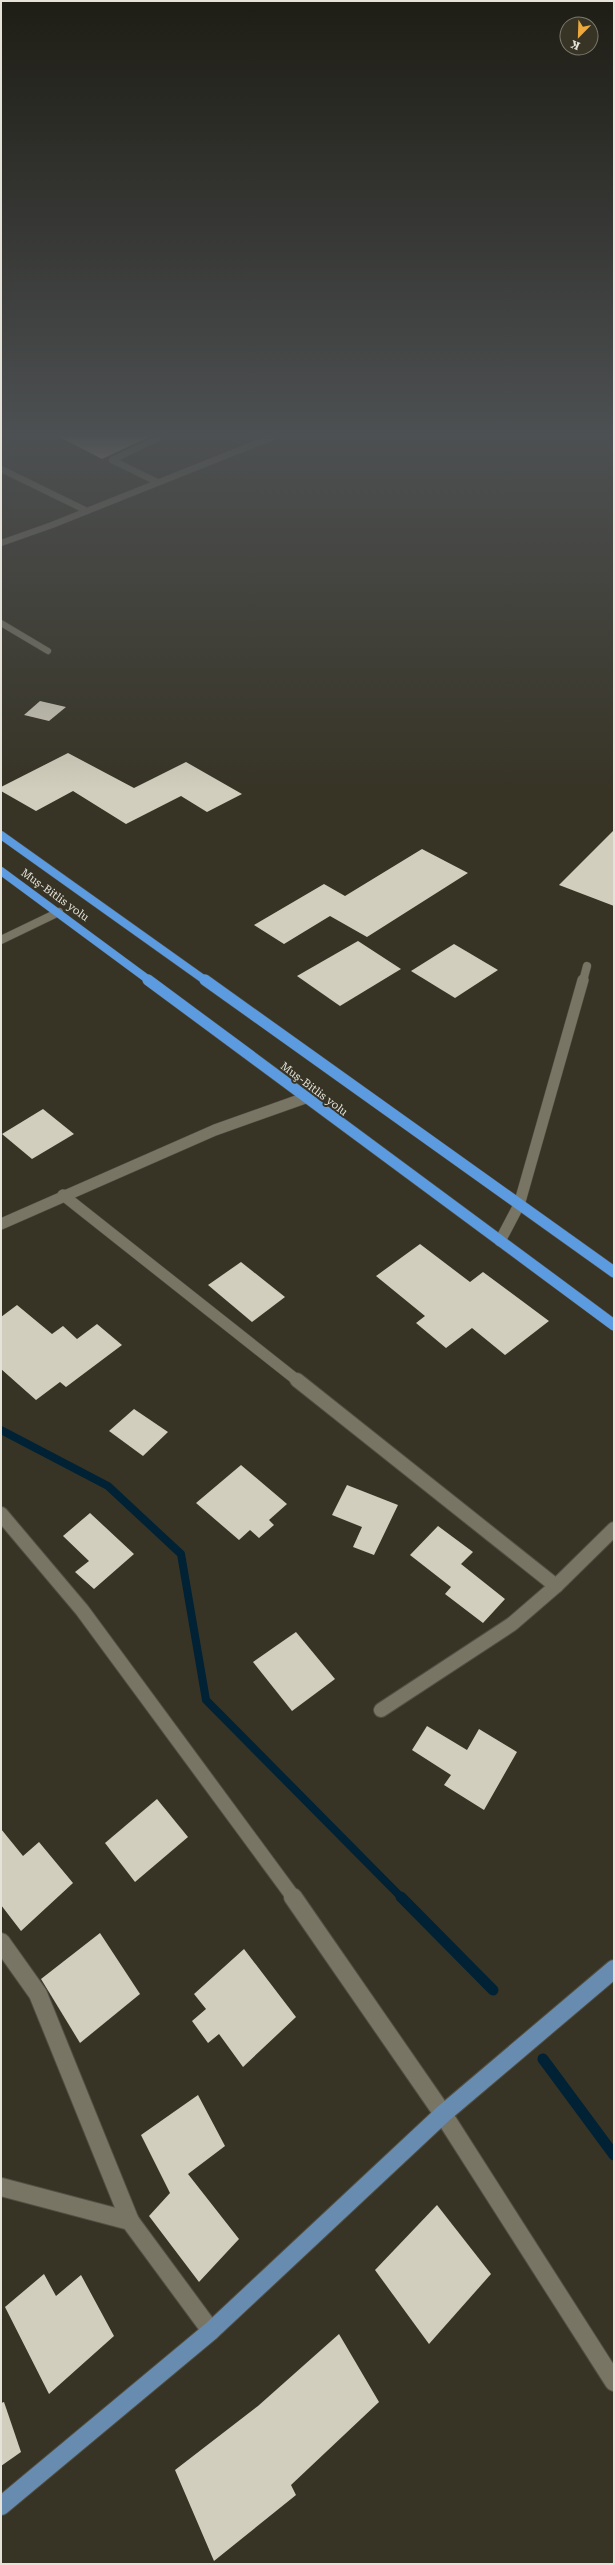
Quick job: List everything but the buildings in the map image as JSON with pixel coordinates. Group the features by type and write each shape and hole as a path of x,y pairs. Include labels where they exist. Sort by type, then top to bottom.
{"highway":[{"name":"Muş-Bitlis yolu","path":"1,835 614,1272"},
{"name":"Muş-Bitlis yolu","path":"1,871 59,912 305,1098 614,1325"}],"main road":[{"path":"1,2506 210,2331 443,2114 614,1969"}],"street":[{"path":"1,623 48,651"},
{"path":"1,940 59,912"},
{"path":"500,1241 519,1205 587,966"},
{"path":"1,1224 63,1195 215,1130 305,1098"},
{"path":"63,1195 556,1586"},
{"path":"1,1514 87,1616 283,1882 443,2114 614,2382"},
{"path":"381,1710 512,1624 556,1586 614,1529"},
{"path":"1,1942 38,1994 130,2222 210,2331"},
{"path":"1,2187 130,2222"}],"waterway":[{"path":"1,1430 108,1486 181,1554 206,1700 402,1898"},
{"path":"401,1897 493,1990"},
{"path":"543,2059 614,2155"}]}
